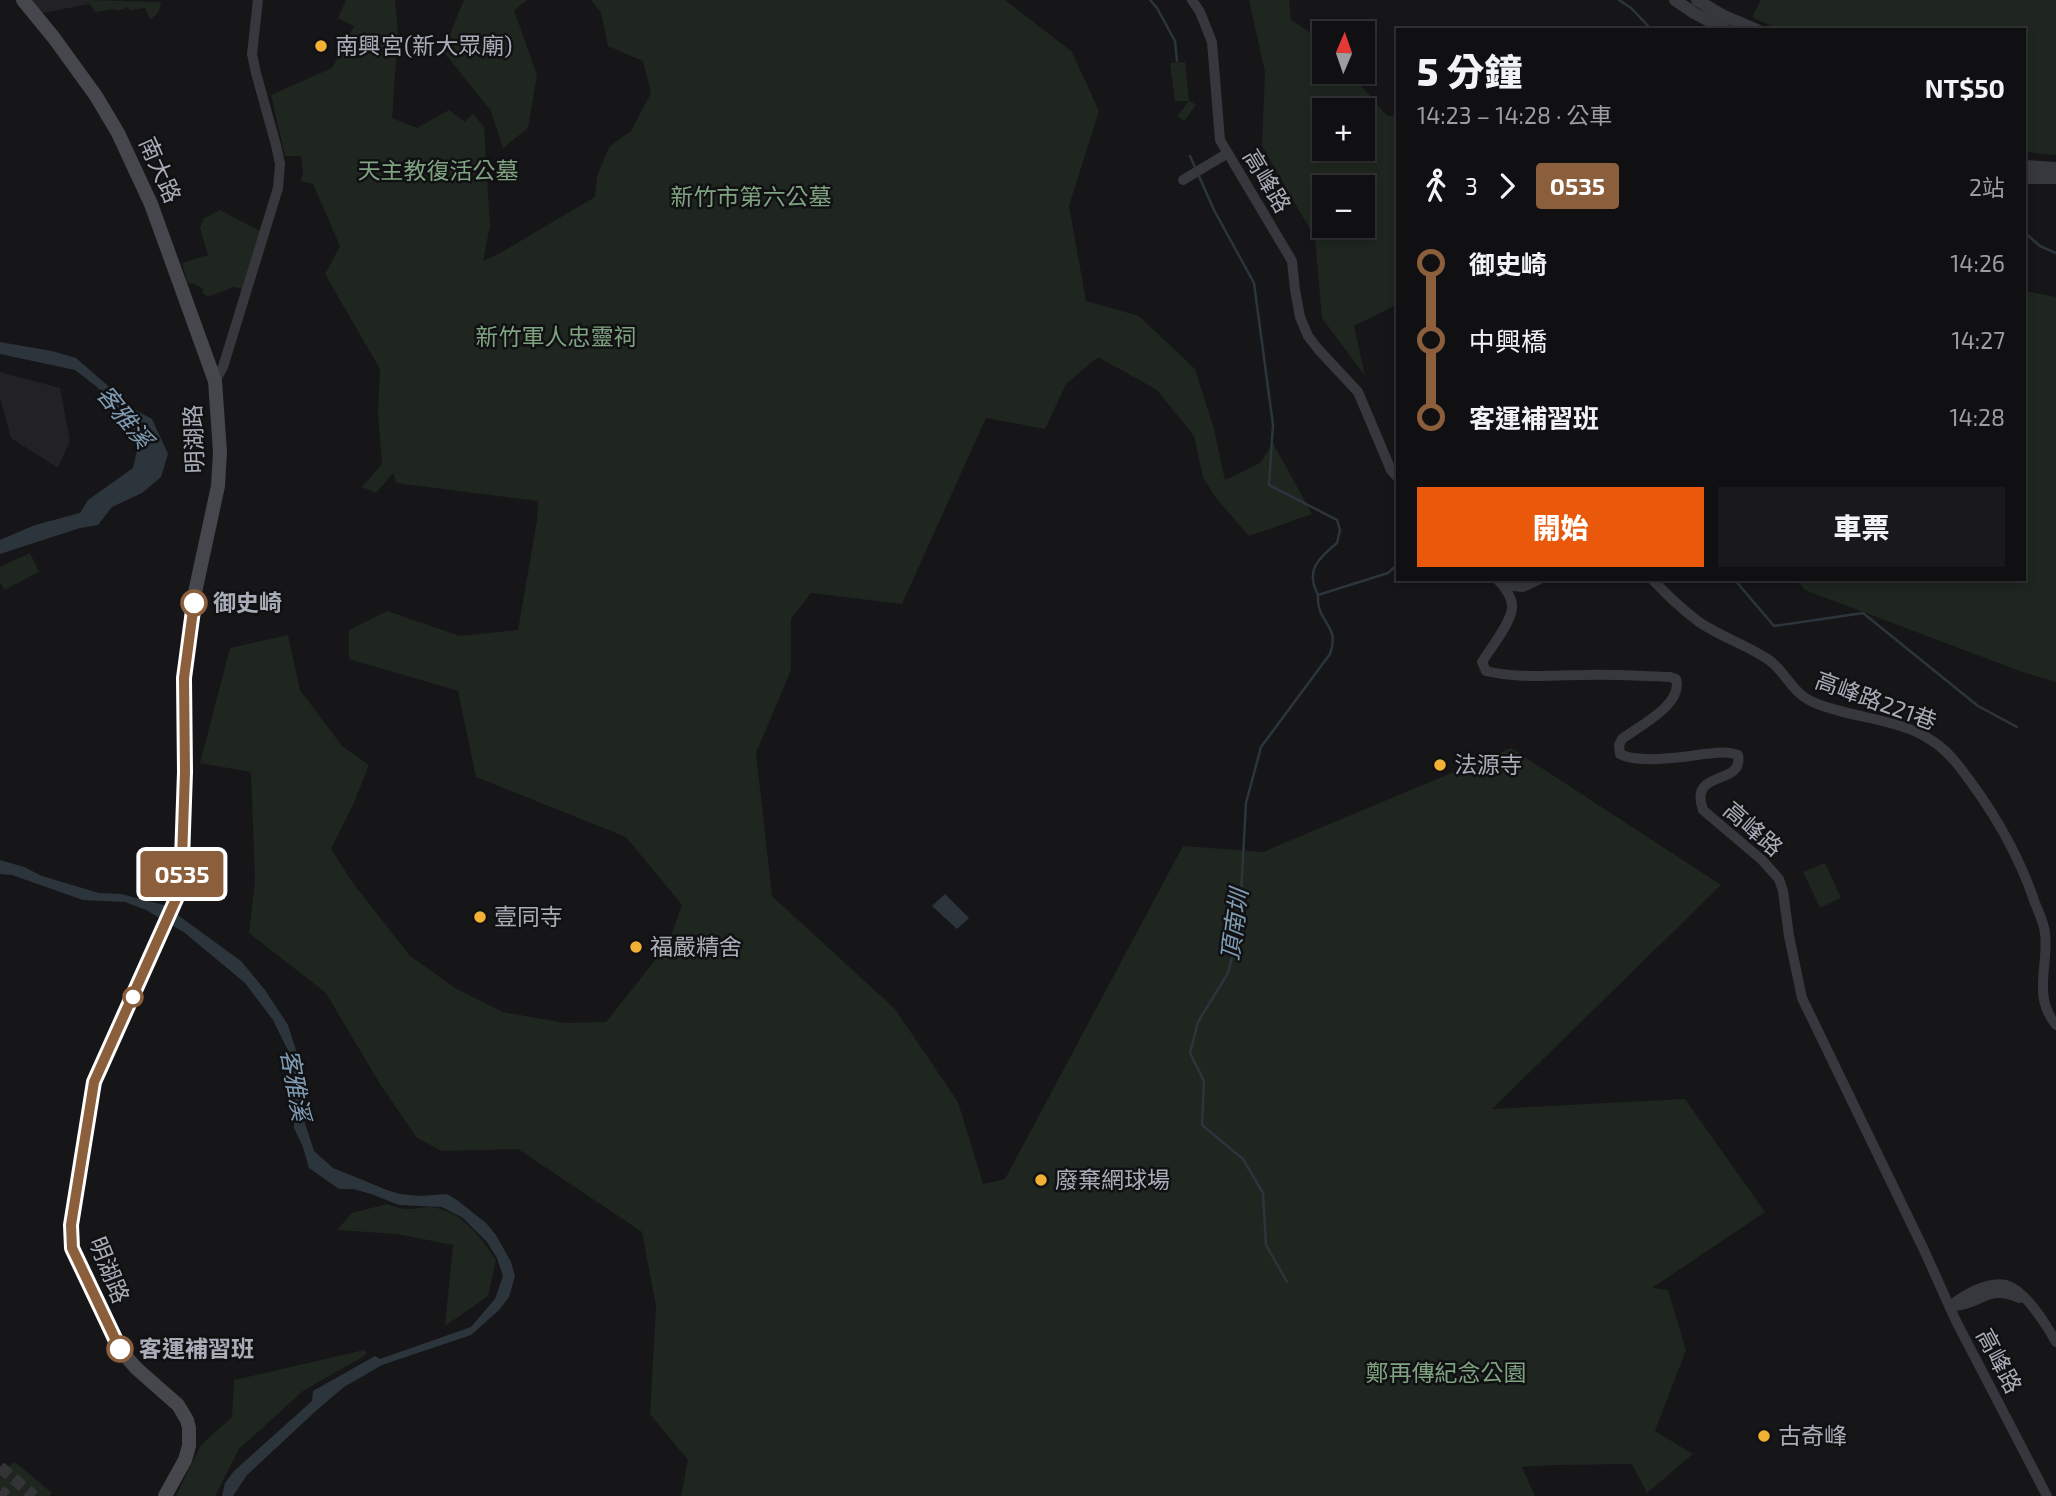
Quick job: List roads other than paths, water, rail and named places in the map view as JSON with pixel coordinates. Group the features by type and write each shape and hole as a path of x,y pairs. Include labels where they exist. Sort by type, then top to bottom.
{"main road":[{"name":"南大路","path":"23,0 69,57 118,134 151,204 215,380"},
{"name":"明湖路","path":"165,1496 185,1460 190,1428 178,1405 136,1368 117,1346 72,1248 71,1225 92,1089 181,888 185,784 184,678 194,597 218,486 220,452 215,380"}],"street":[{"name":"明湖路","path":"215,380 223,367 278,188 280,164 252,54 258,0"},
{"name":"高峰路","path":"1192,0 1212,42 1220,140 1292,261 1296,299 1308,336 1358,391 1391,470 1396,476"},
{"path":"1675,0 1722,28"},
{"path":"1697,0 1752,28"},
{"path":"1183,180 1228,153"},
{"path":"2026,166 2056,168"},
{"path":"2026,178 2056,178"},
{"path":"1500,582 1524,587 1536,581"},
{"name":"高峰路221巷","path":"1654,581 1699,622 1771,662 1793,689 1813,703 1919,732 1945,750 1984,801 2014,849 2031,889 2045,932 2042,987 2044,1006 2056,1025"},
{"name":"高峰路","path":"1500,582 1513,607 1510,617 1482,662 1486,671 1524,676 1670,677 1676,679 1678,687 1675,695 1662,711 1622,739 1619,745 1620,754 1639,758 1717,752 1738,755 1736,770 1703,786 1699,800 1703,810 1762,860 1779,879 1802,999 1950,1306 2047,1496"},
{"path":"1950,1306 1963,1306 1996,1292 2008,1293 2029,1303 2045,1322 2056,1342"}],"water":[{"name":"客雅溪","path":"0,342 76,358 137,411 152,419 168,454 161,477 142,493 112,507 98,525 80,528 0,554 0,540 35,525 80,513 88,500 133,468 140,437 97,387 75,370 0,354"},
{"name":"客雅溪","path":"0,860 99,893 121,894 164,905 241,961 265,990 288,1025 301,1066 302,1114 314,1151 333,1168 387,1190 419,1196 447,1194 486,1223 511,1262 515,1276 509,1297 499,1310 471,1335 382,1365 344,1387 247,1475 233,1496 222,1496 225,1483 234,1471 312,1401 313,1391 375,1356 380,1359 471,1327 495,1299 503,1276 497,1258 487,1242 463,1218 442,1207 399,1205 353,1189 339,1189 309,1168 294,1128 293,1061 273,1020 245,983 185,933 146,910 125,902 83,900 12,875 0,874"},
{"path":"945,894 969,918 957,929 932,906"}],"waterway":[{"path":"1150,0 1175,41 1177,61"},
{"path":"1619,0 1650,28"},
{"path":"1190,156 1214,210 1254,283 1273,425 1269,485 1337,520 1340,530 1337,543 1319,560 1313,572 1318,595 1388,573 1396,566"},
{"path":"2026,234 2040,246 2056,253"},
{"path":"1736,581 1774,626 1863,613 1978,706 2017,727"},
{"name":"頂南圳","path":"1287,1282 1266,1245 1263,1193 1243,1159 1202,1125 1204,1081 1190,1053 1198,1022 1228,973 1239,930 1246,803 1261,747 1330,654 1333,644 1331,630 1318,605 1318,595"}],"tunnel":[{"path":"0,1467 34,1496"},
{"path":"0,1491 7,1496"}],"place":[{"name":"南興宮(新大眾廟)","path":"321,46"},
{"name":"御史崎","path":"194,603"},
{"name":"法源寺","path":"1440,765"},
{"name":"壹同寺","path":"480,917"},
{"name":"福嚴精舍","path":"636,947"},
{"name":"廢棄網球場","path":"1041,1180"},
{"name":"客運補習班","path":"120,1349"},
{"name":"古奇峰","path":"1764,1436"}],"park label":[{"name":"天主教復活公墓","path":"438,171"},
{"name":"新竹市第六公墓","path":"751,197"},
{"name":"新竹軍人忠靈祠","path":"556,337"},
{"name":"鄭再傳紀念公園","path":"1446,1373"}]}
